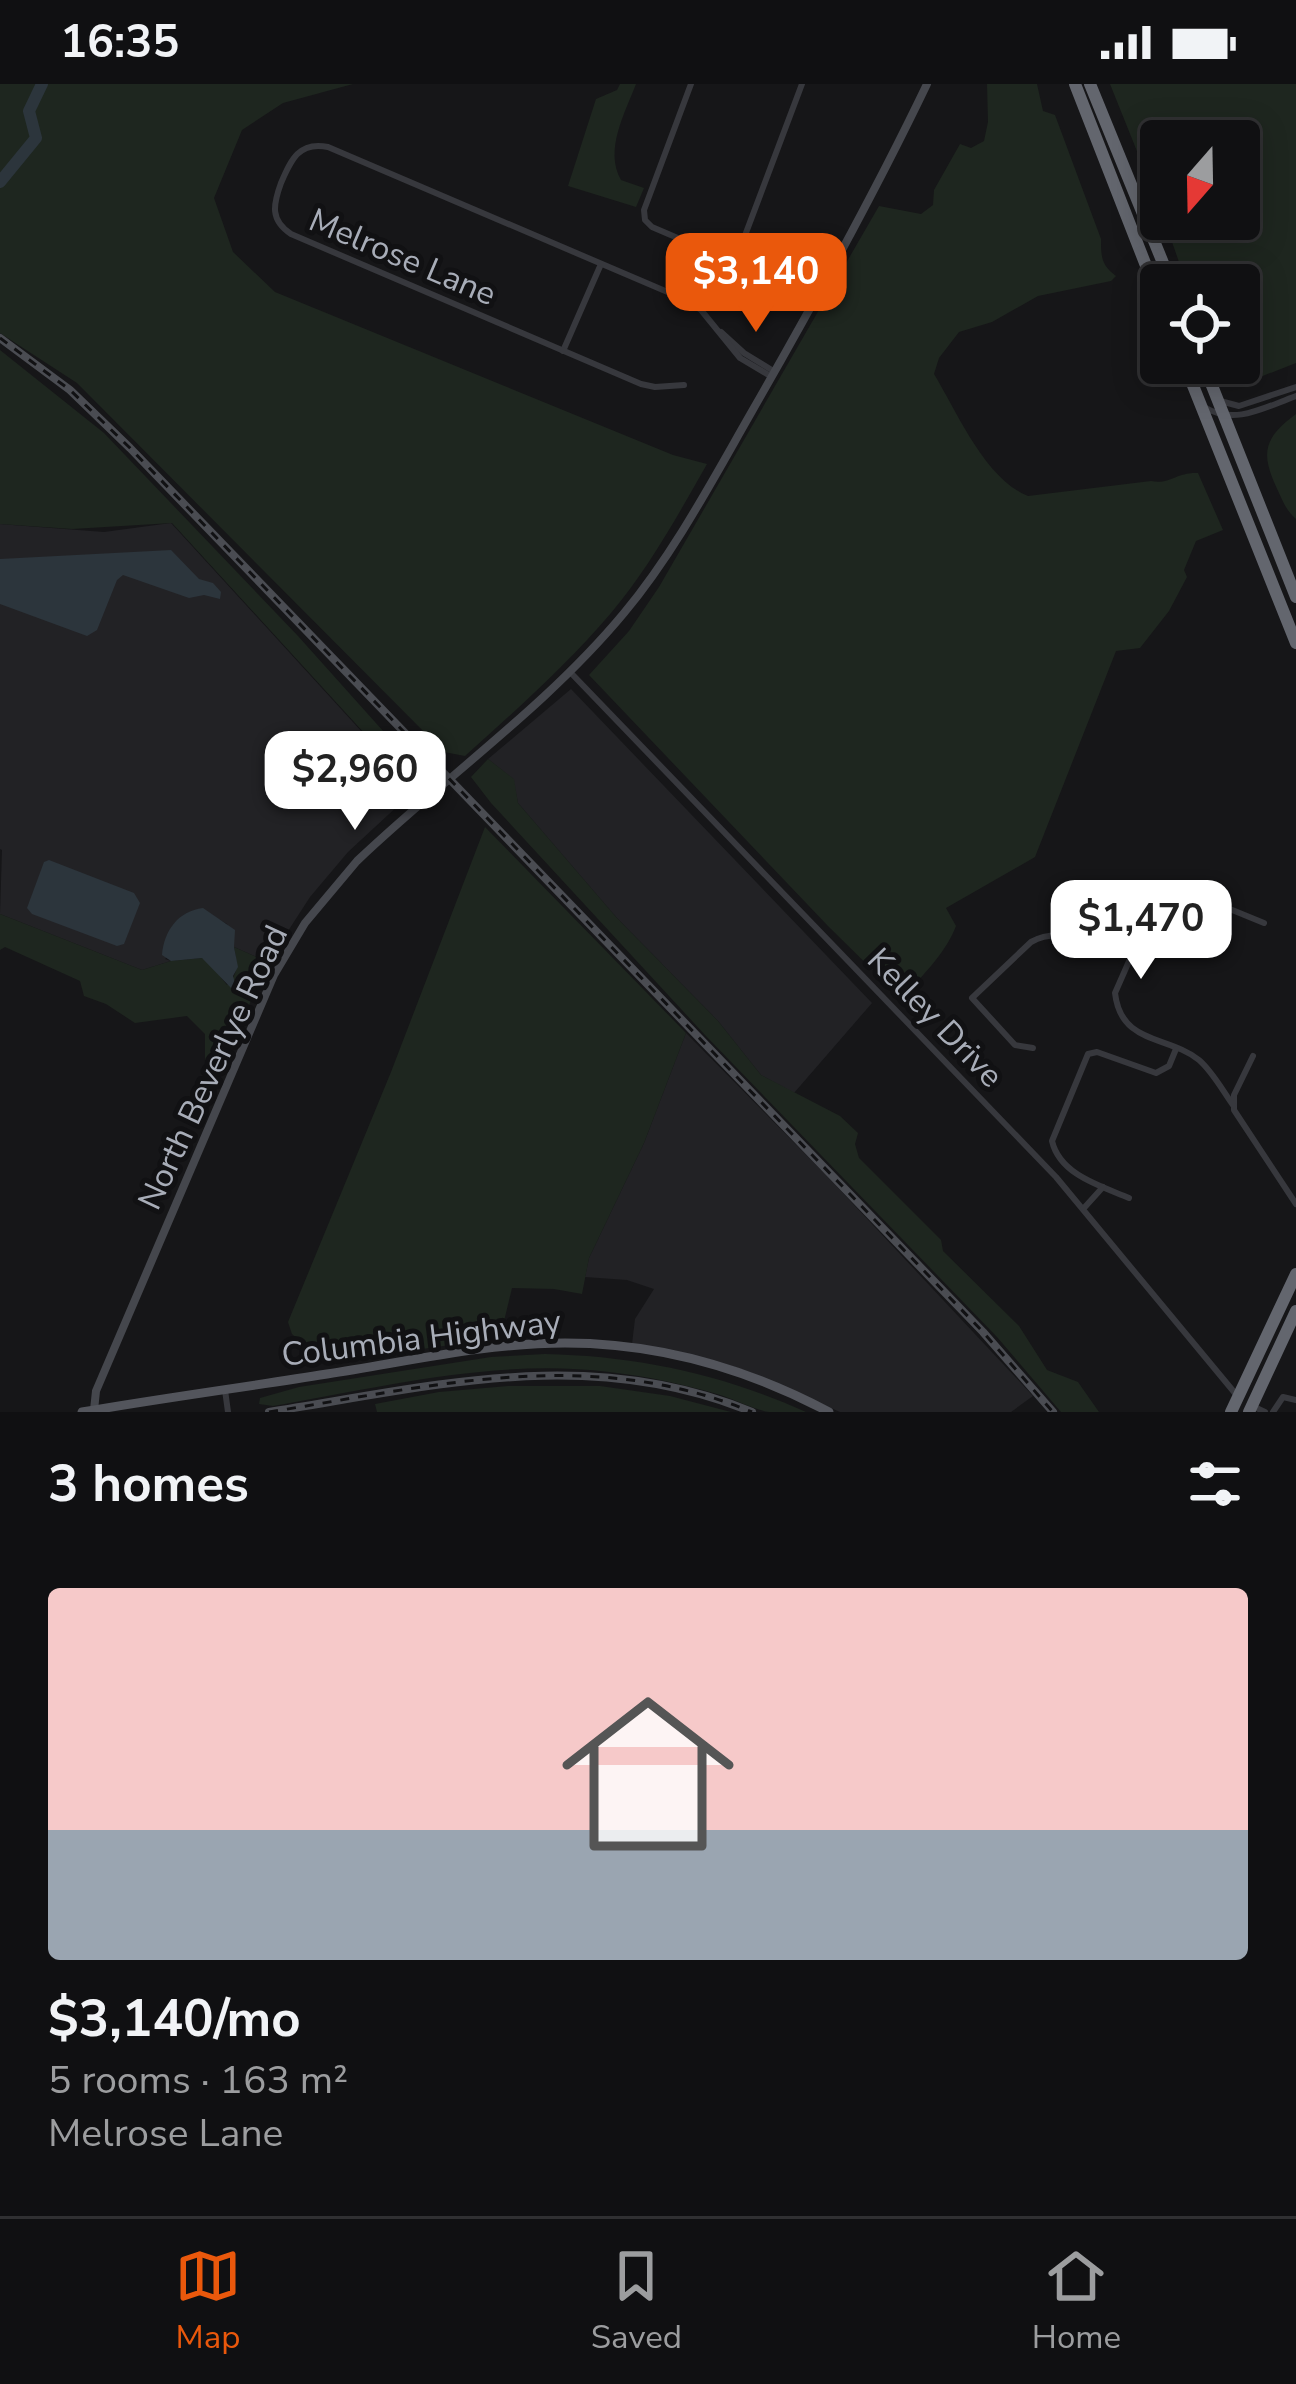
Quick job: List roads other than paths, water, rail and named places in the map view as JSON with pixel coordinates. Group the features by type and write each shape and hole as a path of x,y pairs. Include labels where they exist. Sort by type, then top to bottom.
{"highway":[{"path":"1075,84 1145,264"},
{"path":"1090,84 1163,264"},
{"path":"1192,384 1296,644"},
{"path":"1211,384 1296,597"},
{"path":"1231,1412 1296,1274"},
{"path":"1259,1411 1296,1311"}],"main road":[{"name":"Columbia Highway","path":"82,1412 488,1349 566,1343 694,1359 762,1380 829,1412"}],"street":[{"path":"691,84 644,220 818,298"},
{"path":"735,262 802,84"},
{"name":"North Beverlye Road","path":"94,1410 96,1391 139,1289 293,940 357,861 572,673 658,568 818,298 927,84"},
{"name":"Melrose Lane","path":"683,385 645,385 286,232 274,206 290,162 306,147 328,147 691,302 774,374"},
{"path":"563,351 601,264"},
{"path":"1201,405 1224,416 1240,416 1296,391"},
{"path":"1217,400 1239,406 1296,391"},
{"path":"1231,433 1240,416"},
{"name":"Kelley Drive","path":"572,673 1084,1208 1238,1397 1259,1411"},
{"path":"1264,922 1171,885 1160,886 1114,998 1133,1030 1200,1060 1296,1204"},
{"path":"1033,1048 1015,1045 972,998 1041,937 1075,937 1116,954"},
{"path":"1129,1198 1080,1178 1052,1145 1088,1054 1097,1052 1156,1073 1168,1066 1176,1049"},
{"path":"1233,1105 1253,1056"},
{"path":"1084,1208 1102,1187"},
{"path":"225,1390 228,1412"},
{"path":"1259,1411 1283,1397 1296,1400"}],"waterway":[{"path":"0,182 36,138 29,111 42,84"}],"railway":[{"path":"0,338 70,390 130,448 983,1332 1053,1412"},
{"path":"269,1412 452,1383 571,1376 631,1380 692,1392 752,1412"}]}
